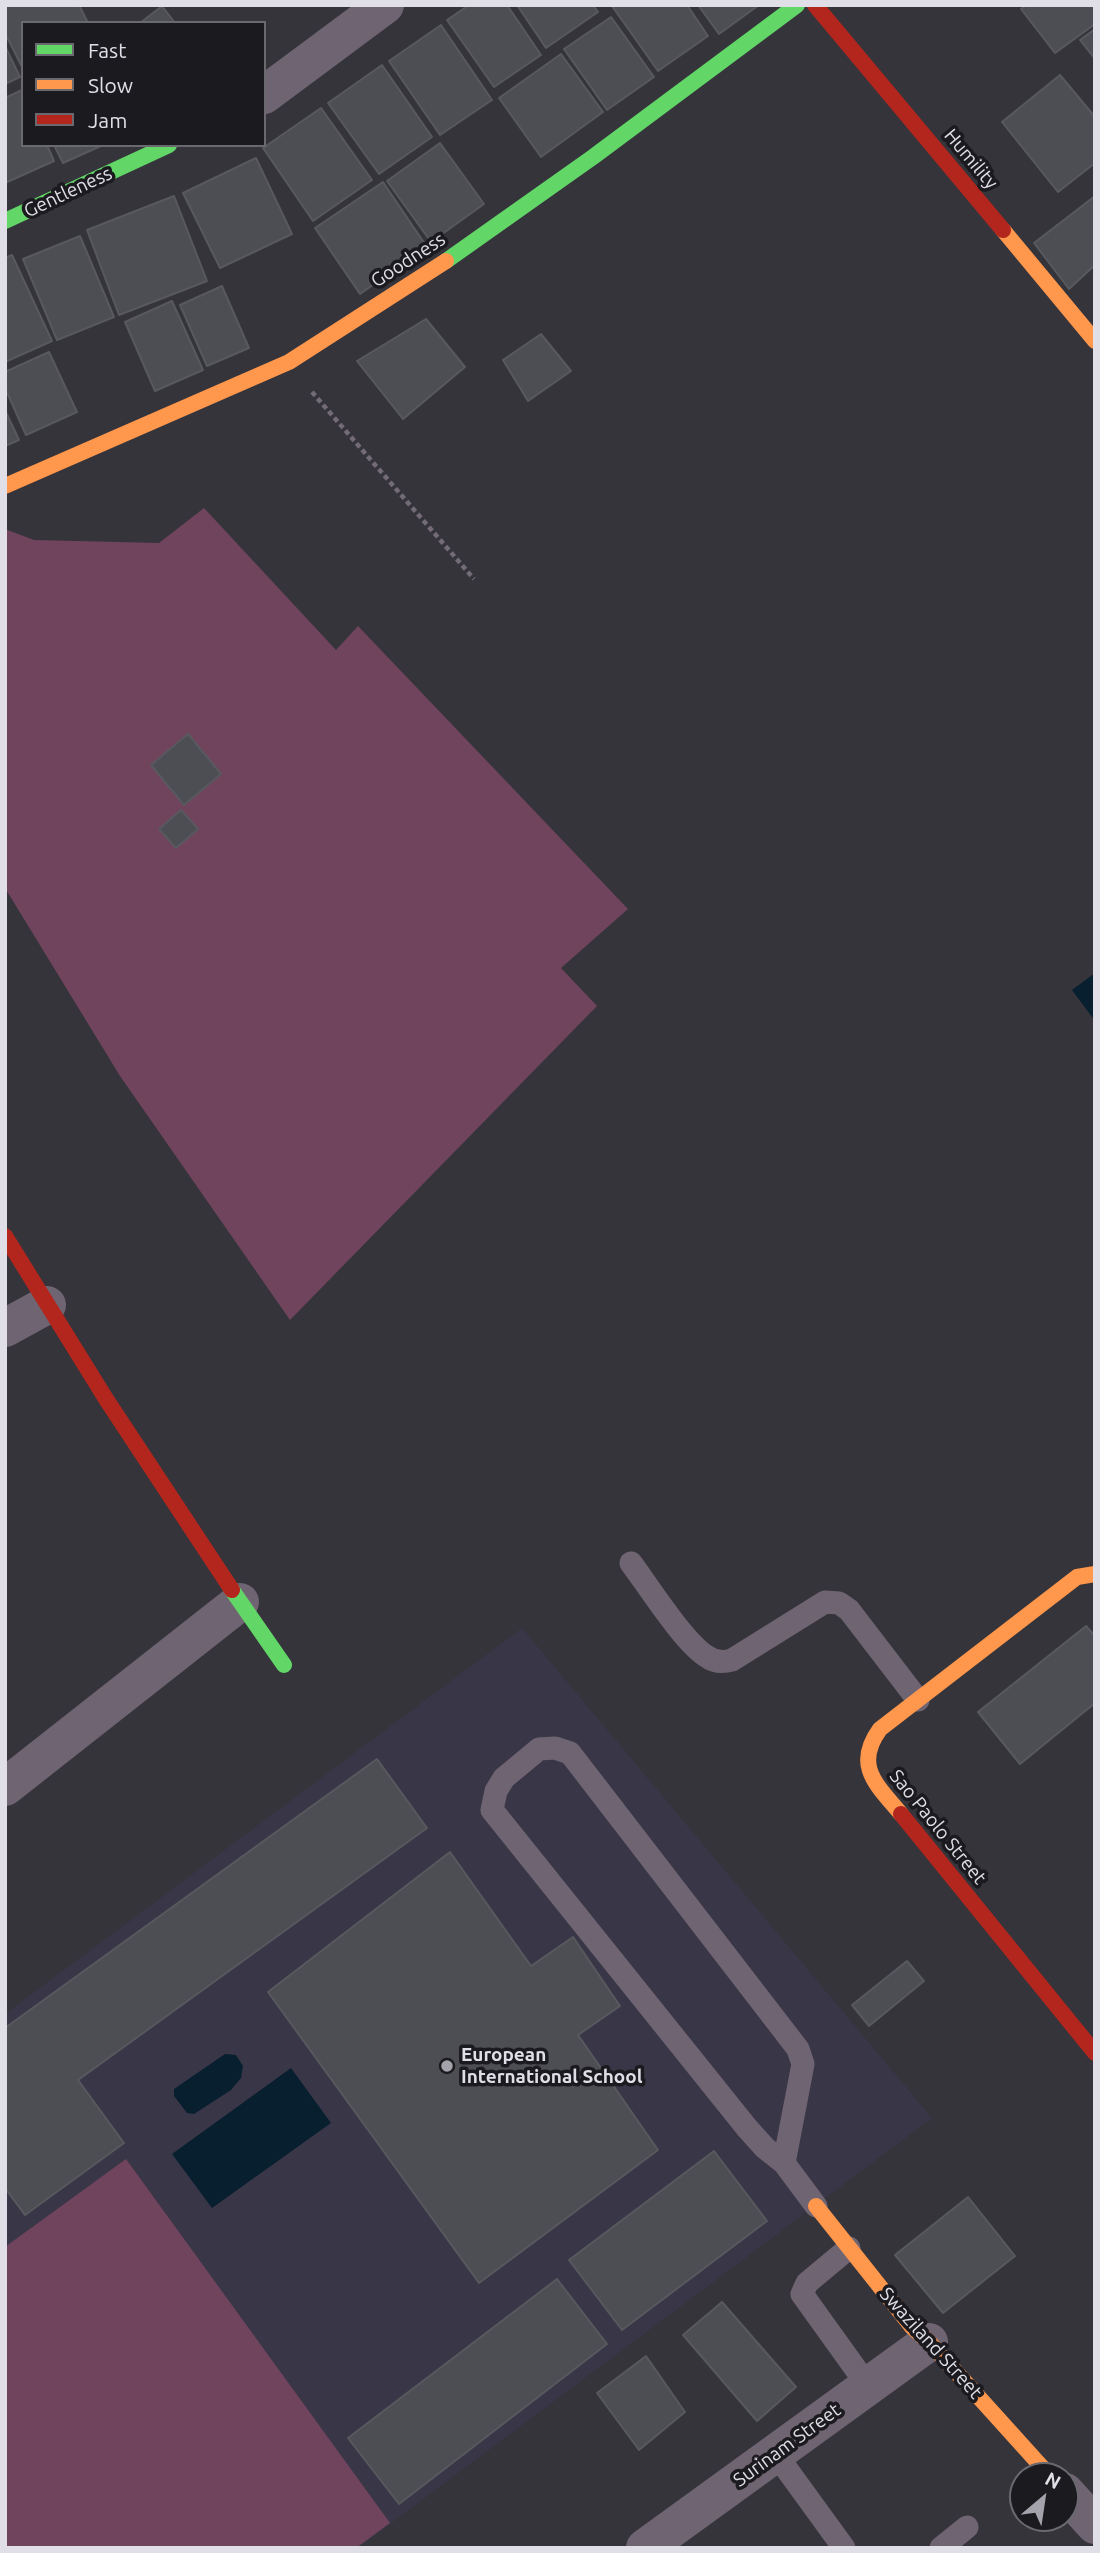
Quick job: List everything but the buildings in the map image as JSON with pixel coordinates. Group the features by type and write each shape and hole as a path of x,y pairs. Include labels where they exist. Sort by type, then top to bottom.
{"street":[{"path":"266,94 385,5"},
{"name":"Goodness","path":"5,486 289,362 442,264 593,157 797,5"},
{"name":"Humility","path":"815,5 1095,341"},
{"name":"Gentleness","path":"5,221 165,147"},
{"path":"5,1236 240,1602 284,1665"},
{"path":"5,1328 47,1305"},
{"name":"Sao Paolo Street","path":"1095,1574 1077,1577 880,1729 868,1750 869,1775 1095,2053"},
{"path":"5,1787 240,1602"},
{"name":"Swaziland Street","path":"816,2206 912,2327 929,2342 1037,2462"},
{"name":"Surinam Street","path":"645,2548 929,2342"},
{"path":"1079,2507 1095,2525"}],"lane":[{"path":"631,1563 694,1646 708,1658 722,1663 732,1660 825,1602 839,1602 849,1610 918,1700"},
{"path":"784,2163 803,2064 798,2049 570,1753 555,1748 539,1749 504,1778 496,1791 492,1810 747,2128 765,2148 784,2163 816,2206"},
{"path":"849,2248 807,2283 802,2294 868,2386"},
{"path":"775,2453 844,2548"},
{"path":"941,2548 967,2527"}],"path":[{"path":"306,385 474,579"}],"shaded area":[{"path":"204,508 336,650 358,626 628,909 561,968 597,1006 290,1320 120,1076 5,888 5,529 34,540 159,543"},
{"name":"European International School","path":"522,1628 932,2118 358,2548 5,2548 5,2014"},
{"path":"126,2159 390,2523 356,2548 5,2546 5,2247"}],"water":[{"path":"1095,973 1095,1021 1072,990"},
{"path":"225,2054 236,2055 243,2066 241,2078 231,2090 194,2114 187,2113 174,2096 174,2089"},
{"path":"291,2068 331,2123 212,2208 172,2154"}],"traffic: fast":[{"path":"446,261 593,157 797,5"},
{"path":"5,221 165,147"},
{"path":"232,1590 284,1665"}],"traffic: slow":[{"path":"1003,230 1095,341"},
{"path":"5,486 289,362 446,261"},
{"path":"901,1814 877,1784 868,1765 872,1742 880,1729 1077,1577 1095,1574"},
{"path":"816,2206 912,2327 929,2342 1037,2462"}],"traffic: jam":[{"path":"815,5 1003,230"},
{"path":"5,1236 106,1399 232,1590"},
{"path":"901,1814 1095,2053"}],"place":[{"name":"European International School","path":"447,2066"}]}
